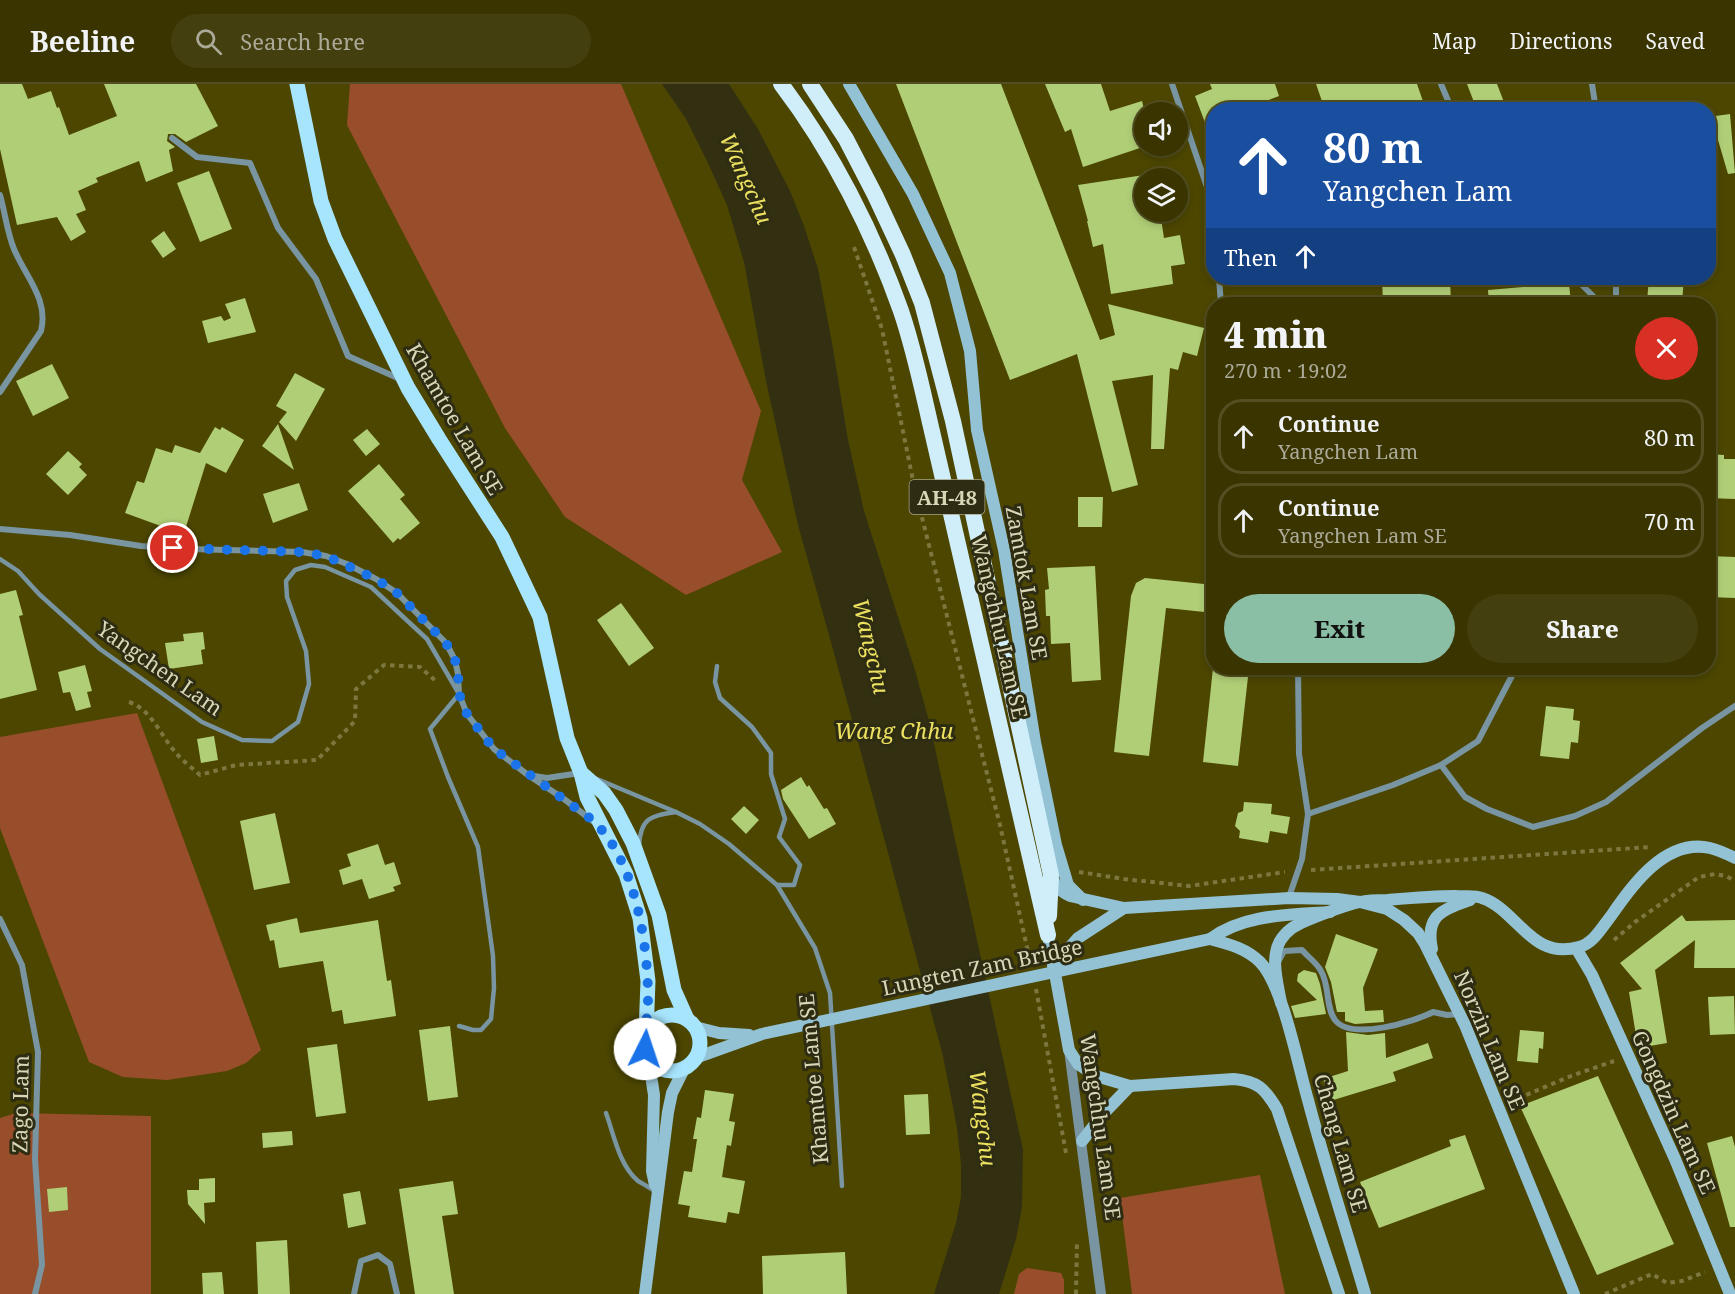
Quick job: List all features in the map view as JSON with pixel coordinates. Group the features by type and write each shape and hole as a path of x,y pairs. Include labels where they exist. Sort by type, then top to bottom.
{"highway":[{"name":"Wangchhu Lam SE","path":"781,84 826,150 856,205 900,311 932,427 1048,935"},
{"name":"Wangchhu Lam SE","path":"810,84 846,139 875,195 922,303 953,421 1056,871 1048,935"}],"main road":[{"name":"Khamtoe Lam SE","path":"297,84 321,201 334,239 406,382 439,439 502,537 537,609 545,635 567,738 581,773 587,797 626,874 640,918 648,981 646,1034"},
{"name":"Zamtok Lam SE","path":"849,84 913,194 950,273 970,351 977,430 1004,550 1056,871"},
{"name":"Khamtoe Lam SE","path":"581,773 604,794 616,810 633,843 659,915 674,990 691,1023"},
{"path":"1210,939 1223,929 1250,921 1287,915 1330,912 1360,902 1430,896 1480,897 1504,912 1528,936 1544,945 1576,948 1587,944 1597,935 1632,888 1658,861 1674,852 1691,847 1709,848 1735,858"},
{"path":"1056,871 1056,886 1063,893 1083,900 1124,908 1288,898"},
{"path":"1434,960 1429,936 1437,915 1456,905 1480,897"},
{"name":"Norzin Lam SE","path":"1288,898 1337,899 1387,909 1418,933 1460,1014 1574,1294"},
{"path":"1053,966 1078,938 1124,908"},
{"name":"Chang Lam SE","path":"1330,912 1293,927 1287,932 1277,947 1275,968 1281,1003 1365,1294"},
{"name":"Wangchhu Lam SE","path":"1048,935 1069,1050"},
{"name":"Chang Lam SE","path":"1210,939 1242,949 1260,962 1268,972 1281,1003"},
{"name":"Lungten Zam Bridge","path":"762,1034 1210,939"},
{"name":"Gongdzin Lam SE","path":"1576,948 1592,975 1675,1159 1730,1294"},
{"path":"679,1016 709,1031 726,1034 762,1034 708,1053 677,1070 660,1068 653,1063 645,1049 646,1034 650,1026 663,1017 679,1016"},
{"path":"645,1294 672,1093 700,1042 699,1034 691,1023"},
{"path":"1069,1050 1078,1065 1096,1076 1130,1086 1234,1079 1257,1083 1276,1109 1339,1294"},
{"path":"648,1056 654,1095 652,1171 657,1192"},
{"path":"1082,1141 1103,1114 1130,1086"}],"street":[{"path":"1172,84 1206,184"},
{"path":"1441,84 1449,102"},
{"path":"1592,84 1595,102"},
{"path":"172,138 197,158 250,163 278,228 316,279 348,356 406,382"},
{"path":"0,195 13,248 38,294 43,322 41,331 0,392"},
{"path":"1582,285 1594,297"},
{"path":"0,529 70,535 141,546 302,552 326,556 376,579 397,593 433,629 446,643 455,660 459,694"},
{"path":"1288,898 1302,859 1308,814 1299,754 1298,675"},
{"path":"1308,814 1393,785 1441,765 1478,741 1511,675"},
{"name":"Yangchen Lam","path":"459,694 467,714 494,749 603,830"},
{"path":"1441,765 1466,797 1487,809 1533,827 1575,816 1606,802 1702,728 1735,706"},
{"path":"528,775 547,778 581,773"},
{"name":"Zago Lam","path":"0,919 22,965 38,1052 35,1159 42,1265 35,1294"},
{"path":"1275,968 1284,951 1302,951 1321,971 1334,1019 1344,1028 1401,1024 1420,1019 1433,1012 1447,1016 1460,1014"},
{"name":"Wangchhu Lam SE","path":"1069,1050 1101,1294"},
{"path":"354,1294 361,1262 378,1255 390,1264 398,1294"}],"lane":[{"name":"Yangchen Lam","path":"0,559 18,572 100,649 202,722 242,740 272,741 298,722 309,684 306,651 287,597 286,581 295,570 311,565 325,567 371,587 427,639 459,694"},
{"path":"717,666 715,688 720,698 752,727 771,753 771,774 785,819 779,837 800,865 794,885 777,885"},
{"path":"459,694 430,729 478,847 493,956 494,988 491,1019 481,1030 459,1026"},
{"name":"Khamtoe Lam SE","path":"581,773 700,824 729,844 777,885 815,948 830,993 842,1186"},
{"path":"638,858 642,825 648,819 658,815 676,812"},
{"path":"606,1113 619,1152 630,1172 657,1192"}],"path":[{"path":"852,243 882,329 915,489 1000,825 1030,961"},
{"path":"1056,871 1189,886 1297,871 1660,847"},
{"path":"1610,943 1635,922 1699,877 1715,874 1735,881"},
{"path":"1034,983 1067,1162"},
{"path":"1493,1095 1519,1098 1571,1076 1628,1056"},
{"path":"1076,1294 1077,1238"},
{"path":"1605,1294 1652,1274 1667,1283 1682,1281 1719,1266"}],"shaded area":[{"path":"350,84 621,84 761,411 742,480 782,552 686,595 565,517 505,428 347,125"},
{"path":"137,713 261,1050 246,1063 227,1071 167,1080 123,1077 89,1062 0,828 0,737"},
{"path":"16,1113 151,1116 151,1294 0,1294 0,1118"},
{"path":"1260,1175 1285,1294 1132,1294 1120,1198"},
{"path":"1027,1268 1061,1273 1064,1280 1064,1294 1014,1294 1019,1274"}],"water":[{"name":"Wang Chhu","path":"662,84 729,84 758,129 790,191 818,269 848,440 864,511 929,721 1023,1150 1022,1207 1016,1239 999,1294 934,1294 956,1223 961,1197 961,1164 957,1128 943,1056 798,525 766,381 744,262 727,205 708,163 686,119"}],"building":[{"path":"0,84 22,84 28,99 51,91 69,135 117,116 104,84 196,84 218,126 186,142 175,134 168,134 167,141 175,147 169,150 173,171 146,182 139,161 96,178 98,182 78,191 86,210 76,214 86,232 71,241 57,217 17,225 0,149"},
{"path":"896,84 1001,84 1100,340 1115,335 1108,304 1204,328 1197,356 1183,352 1178,370 1170,368 1164,449 1151,449 1153,375 1112,381 1138,485 1112,492 1077,354 1010,380"},
{"path":"1045,84 1101,84 1110,111 1134,104 1134,150 1083,167 1071,129 1065,132"},
{"path":"1210,84 1275,84 1279,96 1264,102 1206,102 1206,125 1195,96 1212,89"},
{"path":"1316,84 1417,84 1423,102 1322,102"},
{"path":"1467,84 1497,84 1504,102 1474,102"},
{"path":"1730,114 1735,173 1728,174 1718,140 1716,140 1716,116"},
{"path":"209,171 232,229 200,242 177,183"},
{"path":"1134,177 1134,222 1162,222 1164,238 1180,235 1185,264 1171,266 1173,284 1111,294 1103,244 1093,247 1078,185"},
{"path":"164,231 176,249 163,258 151,241"},
{"path":"1382,285 1450,285 1451,297 1383,297"},
{"path":"1569,285 1570,297 1488,297 1488,290"},
{"path":"1648,285 1683,285 1682,297 1647,297"},
{"path":"245,298 256,332 208,343 202,321 221,316 224,321 231,318 225,304"},
{"path":"52,364 69,398 33,416 16,381"},
{"path":"295,373 325,389 296,441 279,422 287,412 276,406"},
{"path":"278,424 294,470 262,446"},
{"path":"215,427 220,430 222,427 244,440 226,473 206,463 185,530 170,525 169,529 125,513 137,481 144,483 156,448 172,453 175,445 200,453"},
{"path":"367,429 380,444 366,456 353,440"},
{"path":"68,451 82,464 79,467 87,475 68,495 46,474"},
{"path":"1716,454 1724,455 1724,459 1735,459 1735,499 1716,498"},
{"path":"379,464 405,495 400,499 420,523 393,543 348,491"},
{"path":"299,483 308,510 273,523 263,494"},
{"path":"1078,497 1103,497 1102,527 1078,527"},
{"path":"1716,556 1735,557 1735,598 1716,597"},
{"path":"1095,566 1101,680 1072,682 1070,643 1051,644 1050,616 1046,616 1045,590 1049,589 1047,568"},
{"path":"1145,578 1206,584 1206,612 1166,608 1149,756 1114,752 1131,596 1136,583"},
{"path":"16,590 23,615 19,616 37,690 0,699 0,594"},
{"path":"621,603 654,648 629,666 597,620"},
{"path":"203,632 205,649 201,650 203,664 169,669 165,643 184,641 183,634"},
{"path":"85,665 92,691 87,692 91,707 76,711 70,692 63,693 58,672"},
{"path":"1212,675 1248,675 1238,766 1203,762"},
{"path":"1546,706 1574,709 1573,720 1580,721 1578,743 1571,742 1569,759 1540,756"},
{"path":"214,736 218,760 201,763 197,739"},
{"path":"801,777 807,787 809,785 824,809 827,808 836,824 809,839 783,799 781,790"},
{"path":"1244,802 1272,804 1271,814 1290,817 1287,834 1270,831 1268,843 1239,838 1240,831 1235,826 1238,813 1243,811"},
{"path":"744,806 759,820 746,834 731,819"},
{"path":"275,813 290,883 254,890 240,821"},
{"path":"378,844 385,865 394,862 401,884 393,887 395,891 369,899 362,879 343,885 339,870 351,866 347,854"},
{"path":"1682,915 1686,921 1735,920 1735,968 1694,968 1695,940 1655,970 1667,1043 1638,1048 1629,992 1642,989 1620,963"},
{"path":"297,918 300,933 378,920 387,981 391,980 396,1016 344,1024 342,1010 332,1012 323,961 279,968 274,940 270,941 266,925"},
{"path":"1336,934 1378,949 1363,988 1365,1011 1383,1010 1384,1022 1355,1024 1345,1021 1345,1012 1337,1012 1331,982 1325,967"},
{"path":"1304,970 1316,973 1326,1014 1295,1018 1291,1006 1317,1000 1297,981 1298,974"},
{"path":"1734,996 1735,1034 1710,1035 1708,997"},
{"path":"450,1026 458,1097 428,1101 419,1030"},
{"path":"1520,1030 1544,1032 1543,1049 1539,1048 1538,1063 1517,1061"},
{"path":"1346,1032 1368,1035 1385,1033 1386,1058 1428,1043 1433,1058 1393,1072 1396,1081 1330,1101 1323,1079 1348,1071"},
{"path":"337,1044 346,1113 316,1117 307,1048"},
{"path":"1598,1076 1674,1244 1597,1275 1520,1106"},
{"path":"705,1090 734,1094 729,1121 735,1122 731,1146 727,1145 722,1177 745,1181 739,1214 728,1212 726,1223 688,1217 690,1206 678,1204 684,1171 692,1172 697,1139 693,1139 697,1117 701,1118"},
{"path":"928,1094 930,1134 906,1135 904,1095"},
{"path":"292,1131 293,1145 263,1148 262,1133"},
{"path":"1465,1135 1485,1189 1379,1228 1360,1182 1451,1146 1449,1140"},
{"path":"1732,1136 1735,1147 1735,1227 1730,1227 1707,1143"},
{"path":"215,1178 215,1202 204,1203 205,1224 188,1204 187,1190 199,1190 199,1179"},
{"path":"453,1181 458,1214 442,1216 454,1294 415,1294 399,1189"},
{"path":"67,1187 68,1210 49,1212 47,1189"},
{"path":"360,1191 366,1224 348,1228 343,1194"},
{"path":"287,1240 290,1294 258,1294 256,1242"},
{"path":"845,1252 847,1294 763,1294 762,1256"},
{"path":"222,1272 224,1294 203,1294 202,1273"}],"route":[{"path":"173,548 266,550 326,556 376,579 397,593 433,629 446,643 455,660 459,694 467,714 494,749 591,819 603,830 615,850 633,894 643,936 648,981 645,1049"}],"water label":[{"name":"Wangchu","path":"747,178"},
{"name":"Wangchu","path":"872,646"},
{"name":"Wangchu","path":"984,1118"}]}
